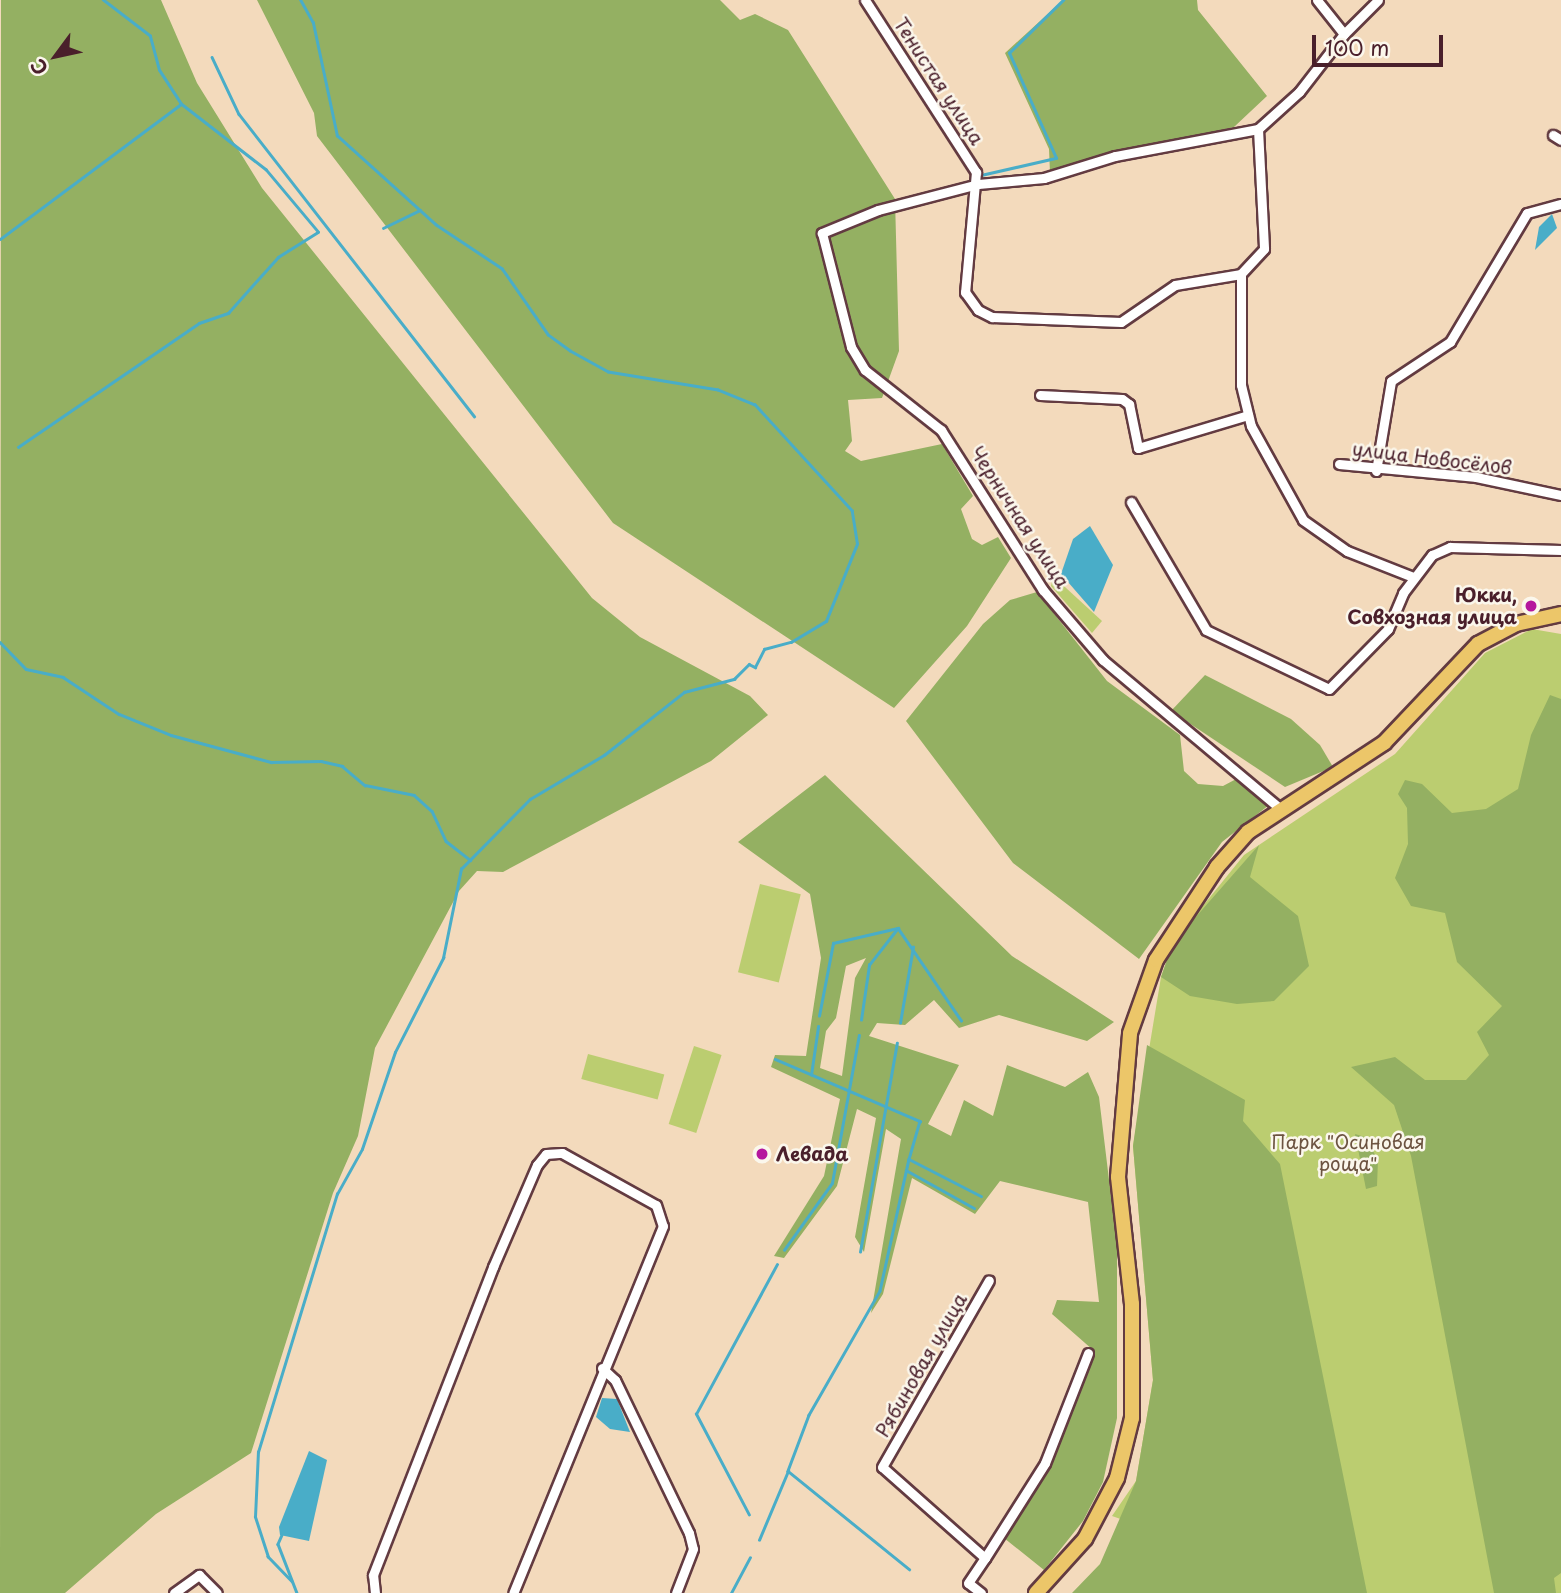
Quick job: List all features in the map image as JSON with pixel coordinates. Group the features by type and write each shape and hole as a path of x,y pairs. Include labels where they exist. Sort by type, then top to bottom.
{"main road":[{"path":"1036,1593 1085,1539 1117,1478 1132,1418 1132,1304 1118,1177 1130,1033 1156,960 1201,889 1234,846 1282,810 1384,743 1478,645 1516,624 1561,614"}],"street":[{"name":"Тенистая улица","path":"864,0 974,167 978,184"},
{"path":"1317,0 1344,34"},
{"path":"1258,129 1264,249 1241,274 1175,285 1121,322 992,317 978,310 965,292 978,184 1044,178 1115,156 1258,129 1298,92 1344,34 1378,0"},
{"name":"Черничная улица","path":"978,184 878,210 822,233 851,346 865,370 941,430 1043,590 1103,660 1282,810"},
{"path":"1376,471 1391,381 1450,342 1527,213 1561,204"},
{"path":"1241,274 1238,351 1248,415 1278,484 1303,520 1347,551 1413,577"},
{"path":"1040,395 1122,399 1129,404 1138,448 1248,415"},
{"name":"улица Новосёлов","path":"1339,464 1376,471 1476,477 1561,495"},
{"path":"1131,502 1206,630 1329,689 1388,629 1413,577 1432,555 1450,547 1561,550"},
{"path":"375,1593 373,1575 493,1267 546,1154 562,1153 663,1213 513,1593"},
{"name":"Рябиновая улица","path":"985,1558 882,1467 989,1280"},
{"path":"981,1593 968,1583 1045,1463 1088,1353"},
{"path":"602,1368 615,1380 689,1533 693,1549 676,1593"},
{"path":"174,1593 199,1575 217,1593"}],"green space":[{"path":"1,0 161,0 197,83 262,188 592,598 640,637 750,696 768,715 711,761 503,872 477,871 459,891 375,1048 358,1136 333,1193 251,1453 156,1514 65,1593 0,1593"},
{"path":"257,0 720,0 740,20 755,14 788,30 895,199 899,351 882,398 848,400 852,441 845,451 861,461 942,444 973,496 961,509 972,539 982,545 998,537 1011,558 967,626 894,708 613,523 317,136 314,113"},
{"path":"1063,0 1197,0 1198,10 1267,96 1234,127 1050,173 1049,149 1005,53"},
{"path":"1053,576 1102,621 1092,633 1051,586"},
{"path":"1037,592 1107,681 1180,735 1184,771 1198,784 1223,786 1240,777 1269,805 1222,842 1139,959 1013,863 906,721 983,624 1010,600"},
{"name":"Парк \"Осиновая роща\"","path":"1532,629 1561,634 1561,1593 1332,1593 1112,1516 1136,1481 1153,1380 1133,1146 1161,977 1173,943 1244,855 1395,754 1485,653"},
{"path":"1205,675 1291,719 1320,745 1333,767 1285,787 1171,711"},
{"path":"1550,695 1561,699 1561,1573 1554,1578 1556,1593 1494,1593 1411,1156 1394,1105 1351,1067 1395,1057 1425,1080 1466,1080 1489,1055 1477,1032 1502,1006 1457,962 1445,913 1411,906 1395,878 1408,844 1407,808 1398,794 1405,780 1422,784 1452,813 1486,809 1518,789 1531,735"},
{"path":"825,775 1012,956 1114,1022 1087,1041 999,1015 959,1028 934,1000 905,1025 877,1023 869,1036 959,1065 928,1124 951,1136 964,1100 993,1116 1007,1065 1065,1087 1088,1072 1099,1097 1117,1246 1117,1418 1103,1482 1083,1521 1044,1570 1004,1538 1049,1464 1093,1350 1052,1314 1057,1300 1099,1302 1088,1202 1000,1181 975,1214 912,1178 883,1294 871,1313 901,1139 886,1129 864,1252 855,1237 876,1118 857,1109 837,1186 784,1258 774,1256 824,1176 840,1099 771,1067 775,1055 806,1056 821,958 810,894 738,842","holes":["866,958 855,978 842,1076 820,1068 826,1031 836,1018 846,966"]},
{"path":"1259,845 1250,877 1298,916 1309,966 1274,1001 1237,1004 1190,996 1161,977 1173,943"},
{"path":"760,884 801,894 779,982 738,972"},
{"path":"1147,1045 1245,1100 1243,1121 1280,1164 1367,1593 1072,1593 1100,1564 1136,1481 1153,1380 1133,1146"},
{"path":"694,1046 722,1055 696,1133 669,1124"},
{"path":"588,1054 664,1074 658,1100 581,1079"},
{"path":"1355,1134 1365,1137 1378,1160 1377,1186 1366,1189"}],"water":[{"path":"1552,214 1557,228 1535,250 1539,227"},
{"path":"1090,526 1113,565 1094,612 1061,574 1073,539"},
{"path":"602,1398 617,1399 630,1432 610,1429 596,1417"},
{"path":"309,1451 327,1460 309,1541 280,1535 279,1527"}],"waterway":[{"path":"18,447 199,323 228,313 278,257 318,232 266,170 181,104 159,70 150,36 103,0"},
{"path":"292,1582 268,1557 255,1517 258,1452 337,1194 362,1149 395,1052 443,958 461,869 530,799 604,755 684,692 734,679 749,664 755,667 764,649 791,642 826,621 857,544 852,511 755,405 718,390 608,372 570,351 548,335 502,269 436,225 337,136 313,23 300,0"},
{"path":"981,175 1056,158 1009,53 1063,0"},
{"path":"212,57 239,114 474,416"},
{"path":"0,239 180,105"},
{"path":"383,228 420,210"},
{"path":"0,642 26,669 63,677 119,714 171,735 271,762 321,761 342,766 365,785 414,795 432,811 446,841 470,860"},
{"path":"819,1016 833,943 898,928 961,1020"},
{"path":"861,1020 869,965 897,929"},
{"path":"900,1023 913,947"},
{"path":"811,1075 818,1027"},
{"path":"784,1250 832,1183 859,1035"},
{"path":"860,1252 897,1043"},
{"path":"775,1059 920,1121 909,1159 981,1196"},
{"path":"909,1159 880,1291 809,1415 788,1471 909,1569"},
{"path":"906,1170 974,1208"},
{"path":"749,1515 696,1414 777,1264"},
{"path":"759,1540 788,1471"},
{"path":"282,1535 278,1544 297,1593"},
{"path":"731,1593 750,1558"}],"place":[{"name":"Юкки, Совхозная улица","path":"1531,606"},
{"name":"Левада","path":"762,1154"}]}
